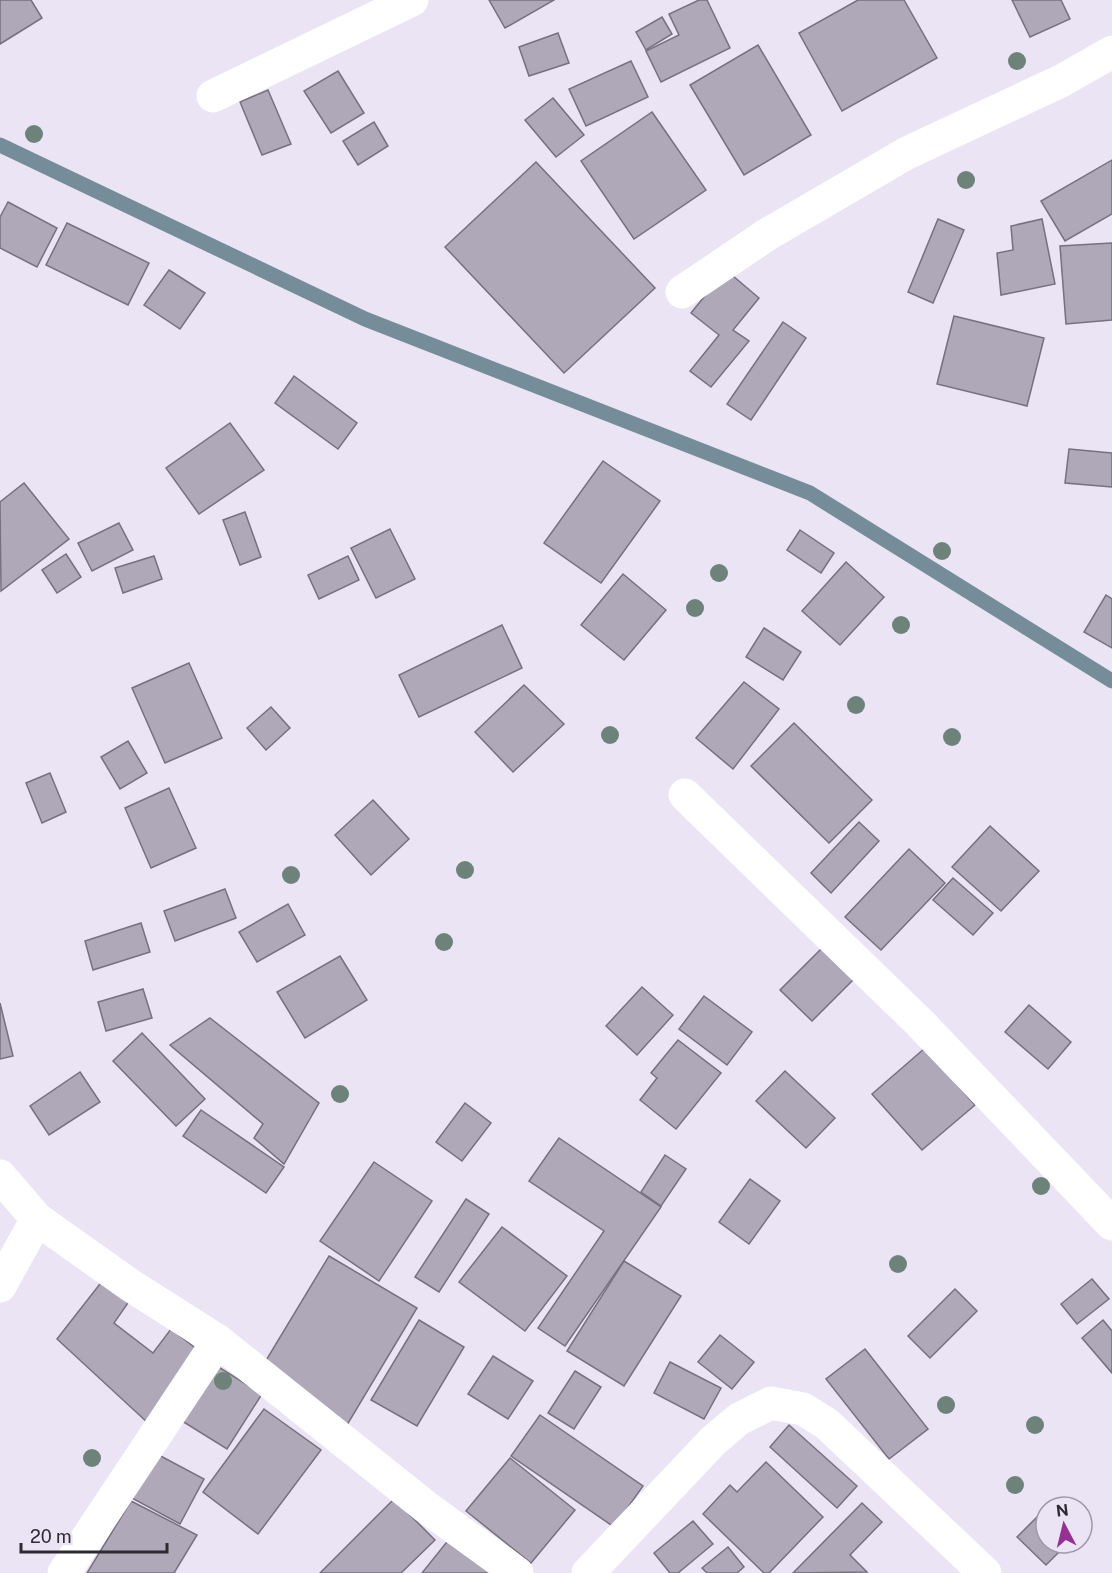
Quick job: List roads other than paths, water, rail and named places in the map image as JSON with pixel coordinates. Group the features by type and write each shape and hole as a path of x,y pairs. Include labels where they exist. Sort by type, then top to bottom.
{"street":[{"path":"213,96 412,0"},
{"path":"682,292 768,234 907,153 1061,81 1112,52"},
{"path":"685,795 920,1023 1112,1224"},
{"path":"0,1176 37,1219 130,1285 218,1341 426,1507 517,1573"},
{"path":"0,1286 37,1219"},
{"path":"64,1573 218,1341"},
{"path":"588,1573 712,1440 739,1419 771,1403 803,1409 827,1424 985,1573"}],"waterway":[{"path":"0,145 365,319 810,493 1112,681"}]}
